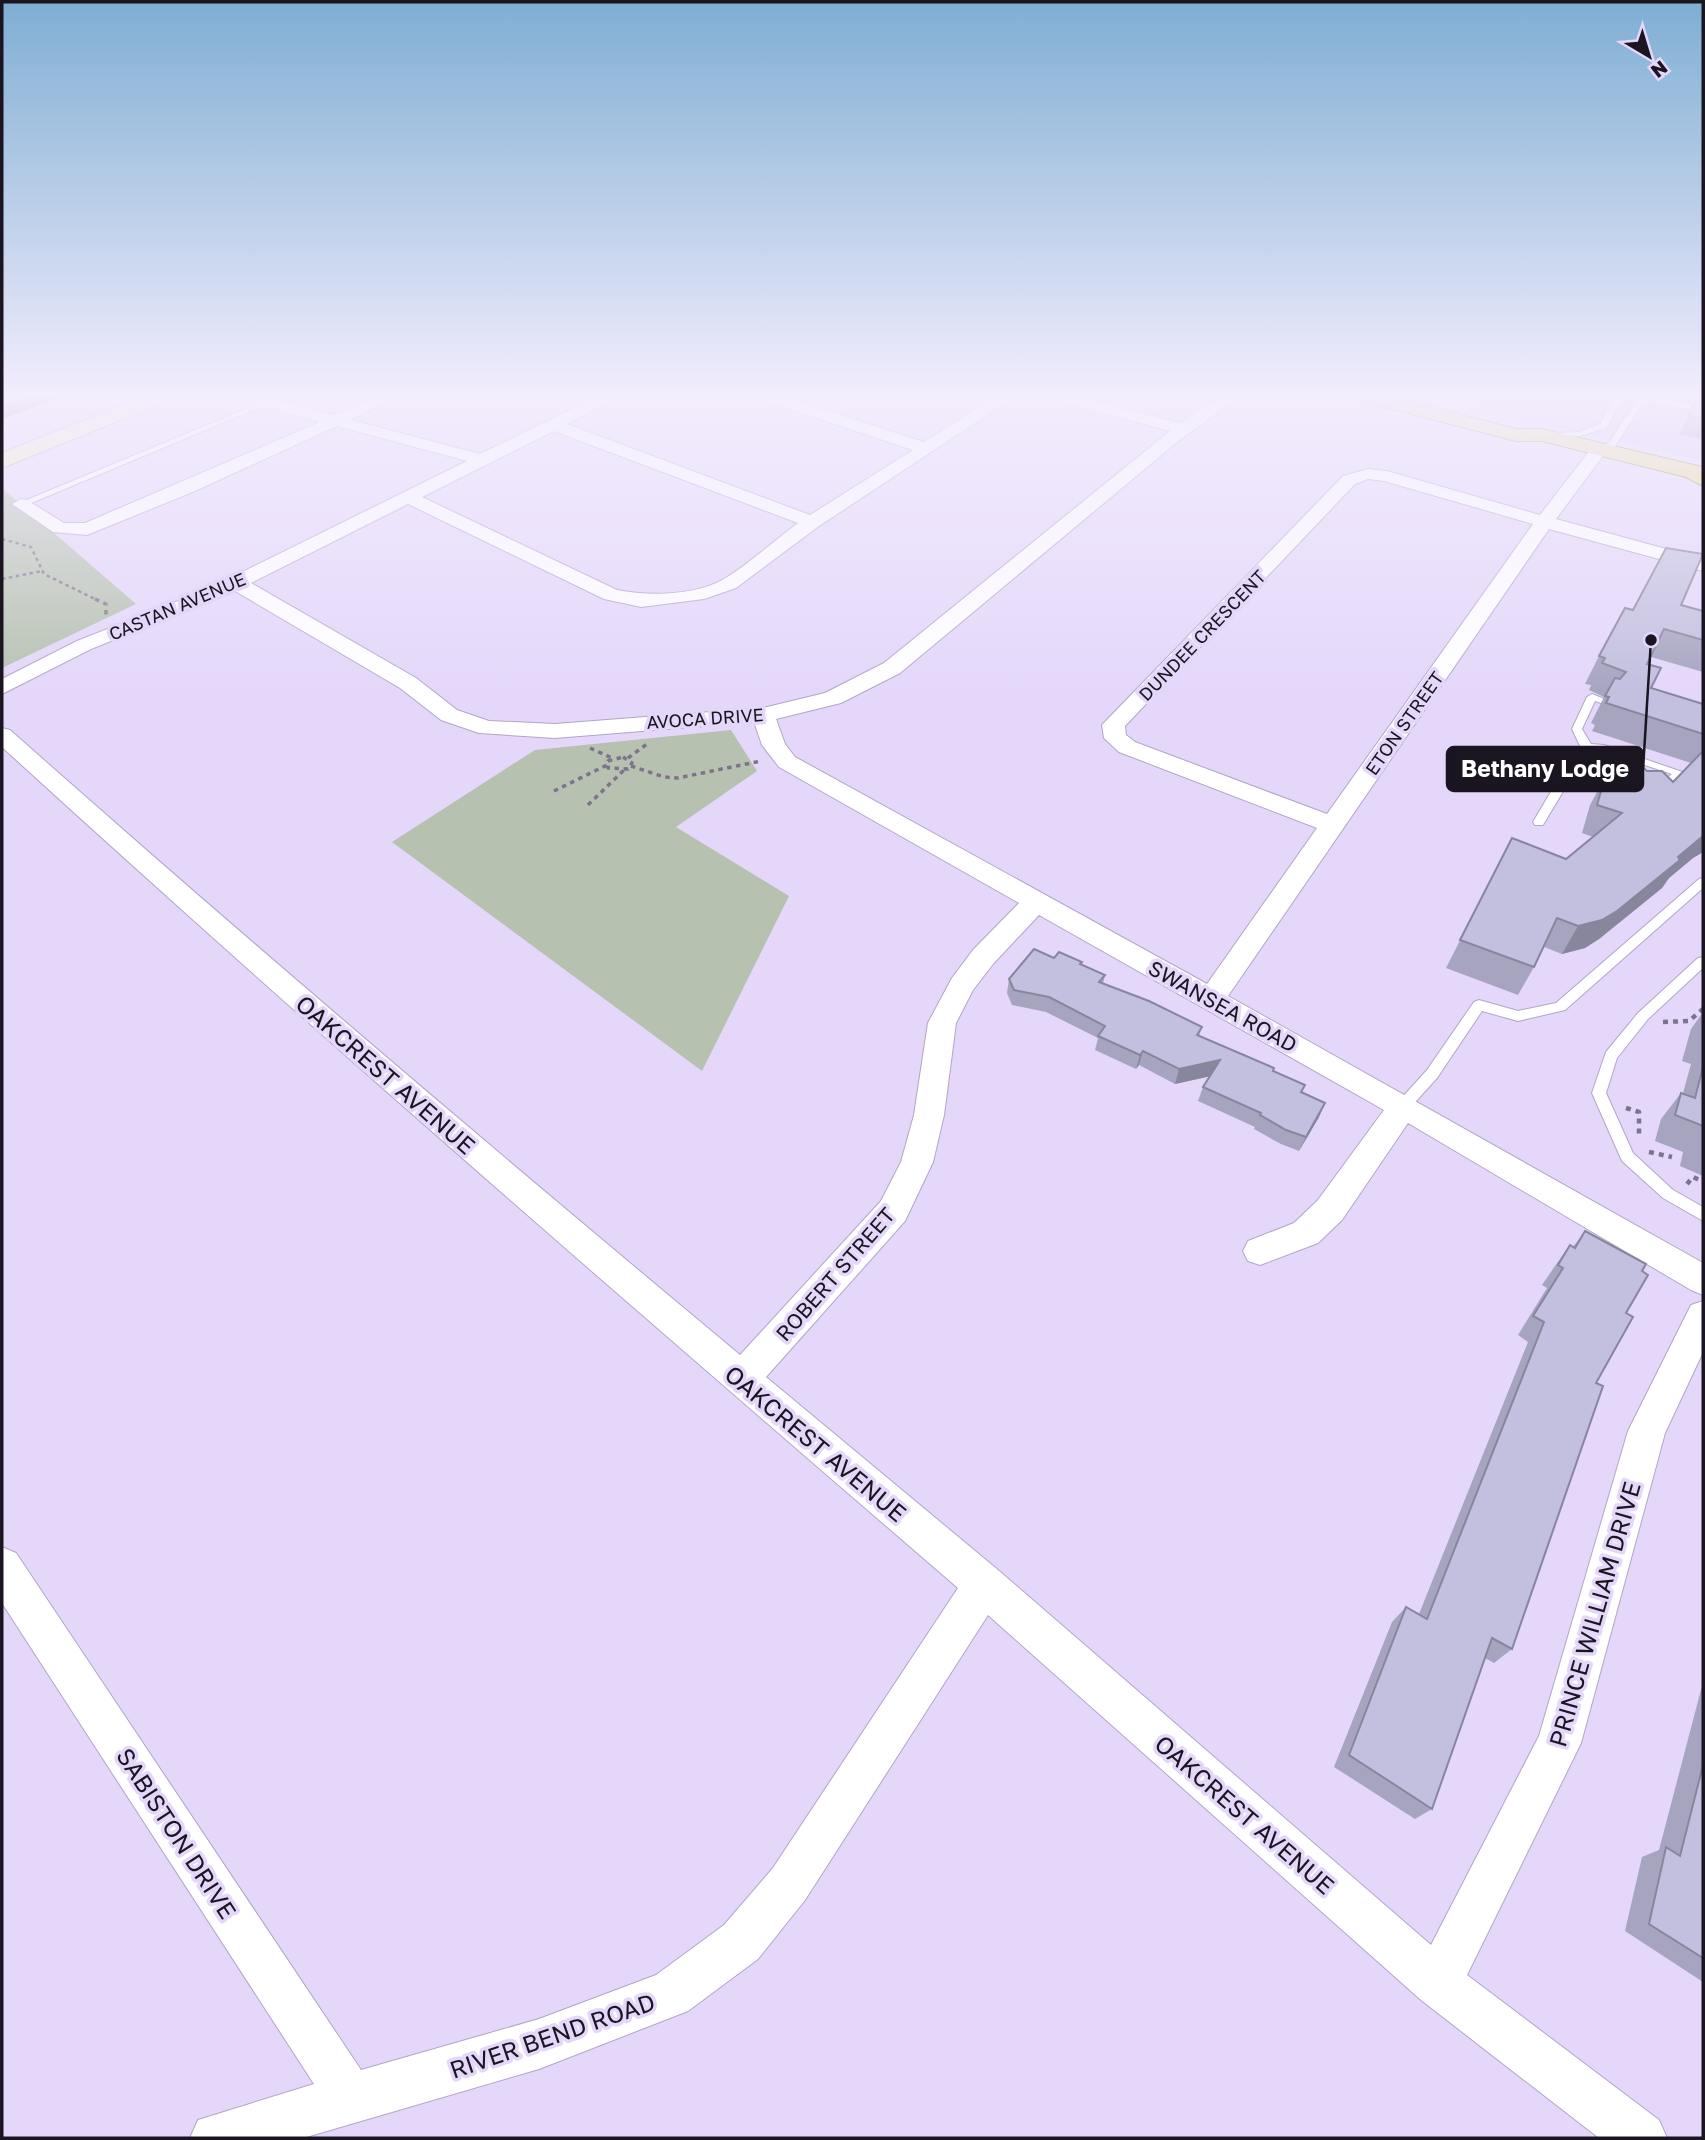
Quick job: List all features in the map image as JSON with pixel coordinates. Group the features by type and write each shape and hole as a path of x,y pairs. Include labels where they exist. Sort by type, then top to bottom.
{"street":[{"path":"21,504 60,528 87,529 168,494"},
{"name":"CASTAN AVENUE","path":"2,687 84,645 204,598 411,494"},
{"path":"737,494 812,522"},
{"path":"407,496 611,595 641,601 704,593 729,584 812,522 856,494"},
{"name":"AVOCA DRIVE","path":"235,582 408,683 449,715 487,728 555,732 763,715 832,698 891,668 1104,494"},
{"name":"DUNDEE CRESCENT","path":"1333,825 1127,747 1115,738 1113,725 1338,494"},
{"name":"DUNDEE CRESCENT","path":"1442,494 1544,522"},
{"name":"ETON STREET","path":"1211,999 1566,494"},
{"path":"1544,522 1703,565"},
{"name":"SWANSEA ROAD","path":"763,715 774,745 787,762 1403,1106 1703,1280"},
{"name":"OAKCREST AVENUE","path":"2,735 164,881 740,1380 984,1584 1438,1983 1641,2138"},
{"name":"ROBERT STREET","path":"740,1380 893,1211 917,1162 929,1115 942,1023 962,985 983,957 1008,928 1036,903"},
{"path":"1260,1251 1306,1233 1330,1210 1403,1106"},
{"name":"PRINCE WILLIAM DRIVE","path":"1438,1983 1559,1743 1647,1431 1703,1316"},
{"name":"SABISTON DRIVE","path":"2,1567 339,2078 341,2103"},
{"name":"RIVER BEND ROAD","path":"216,2138 539,2044 671,1994 741,1942 789,1884 900,1718 984,1584"}],"lane":[{"path":"21,504 45,494"},
{"path":"1587,748 1577,729 1592,697 1604,701"},
{"path":"1539,822 1571,768 1587,748 1600,747 1692,778"},
{"path":"1571,768 1636,789 1692,778"},
{"path":"1403,1106 1432,1074 1479,1005 1518,1016 1560,1007 1703,882"},
{"path":"1703,961 1643,1016 1611,1056 1598,1093 1627,1157 1668,1194 1703,1215"}],"path":[{"path":"2,539 31,547 42,571 106,604 105,620"},
{"path":"2,579 42,571"},
{"path":"588,805 631,766 664,777 678,778 782,756"},
{"path":"554,791 607,765 612,758 623,757 631,760 631,766"},
{"path":"607,765 624,770"},
{"path":"1658,1024 1689,1021 1703,1009"},
{"path":"1618,1105 1639,1112 1640,1137 1654,1161"},
{"path":"1646,1151 1672,1157"},
{"path":"1683,1188 1693,1177 1703,1182"}],"green space":[{"path":"2,494 9,494 136,604 2,668"},
{"path":"731,730 757,771 676,827 789,896 702,1071 392,842 535,750"}],"building":[{"path":"1666,548 1703,554 1681,605 1703,611 1703,640 1664,629 1647,664 1661,668 1651,688 1703,704 1703,734 1606,703 1609,697 1605,696 1615,678 1620,679 1626,672 1602,663 1605,658 1599,656 1625,608 1633,610"},
{"path":"1701,753 1703,836 1678,857 1680,860 1617,911 1602,920 1578,926 1557,918 1534,967 1460,940 1512,838 1566,859 1622,813 1597,805 1605,777 1618,759 1640,765 1647,771 1662,771 1673,782"},
{"path":"1034,949 1054,958 1059,952 1082,962 1080,964 1105,975 1099,982 1149,1001 1202,1027 1197,1035 1274,1068 1273,1071 1305,1085 1301,1092 1325,1103 1306,1137 1286,1130 1260,1115 1261,1113 1203,1087 1220,1060 1179,1069 1143,1051 1140,1055 1098,1036 1105,1026 1049,997 1014,990 1009,979"},
{"path":"1703,1067 1703,1126 1675,1115 1681,1093 1695,1098"},
{"path":"1585,1231 1646,1264 1642,1271 1648,1275 1626,1313 1633,1317 1596,1383 1603,1386 1512,1649 1492,1638 1432,1809 1349,1755 1406,1607 1427,1619 1544,1322 1533,1316 1563,1268 1558,1265 1570,1245 1575,1248"},
{"path":"1703,1765 1703,1958 1649,1924 1666,1847 1680,1856"}],"place":[{"name":"Bethany Lodge","path":"1651,640"}]}
